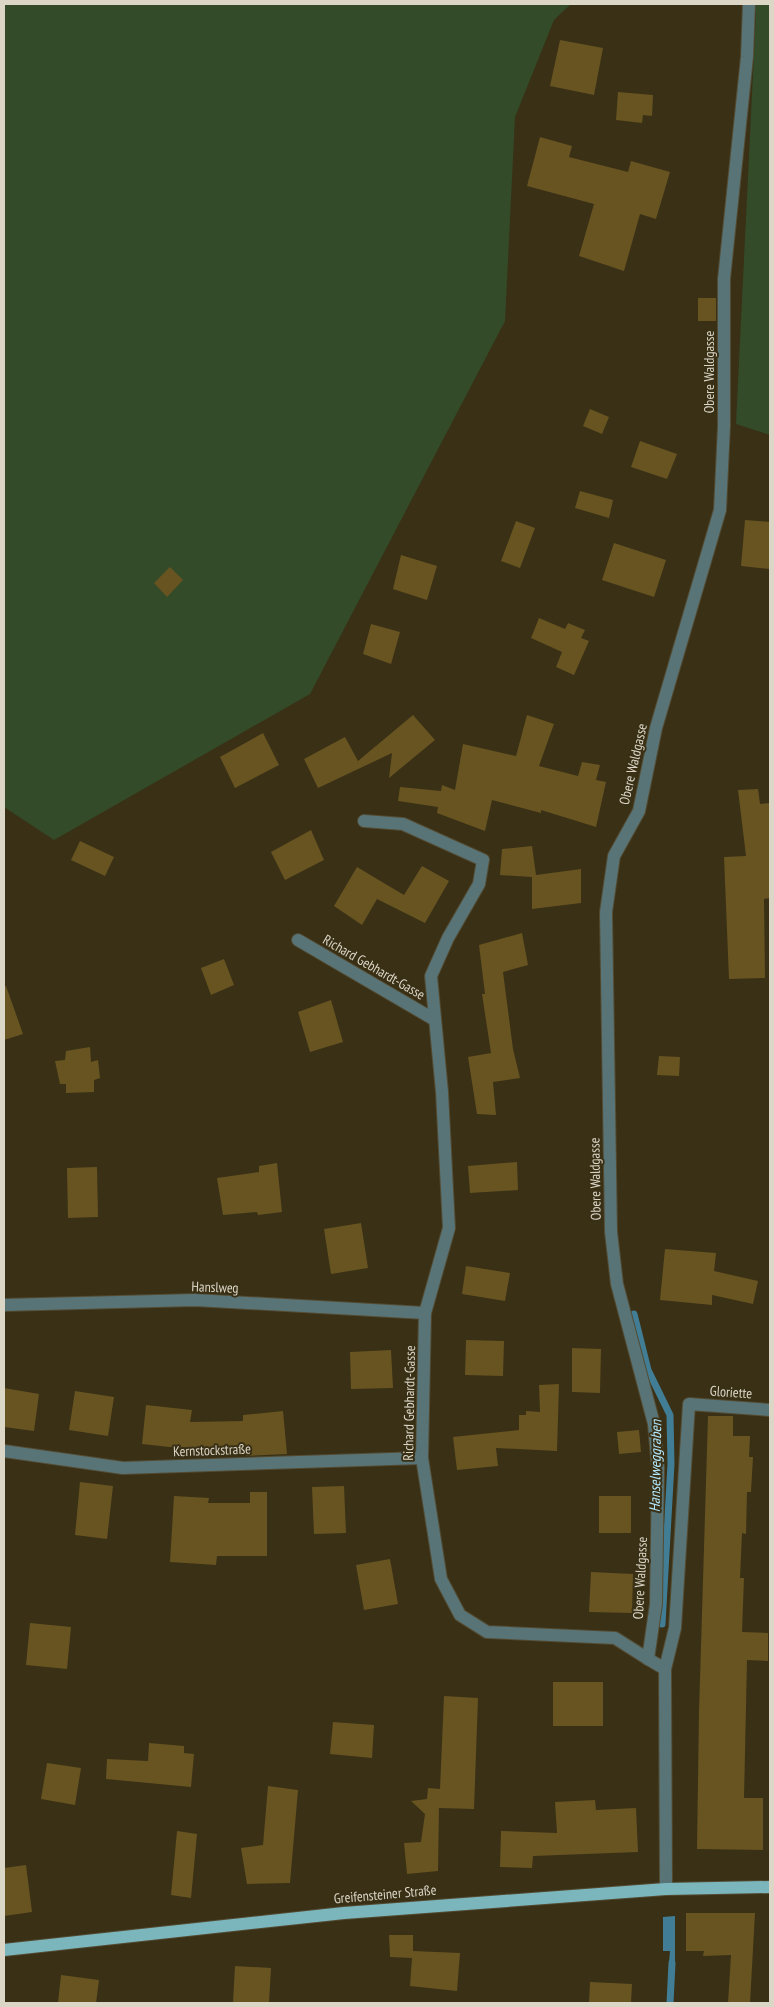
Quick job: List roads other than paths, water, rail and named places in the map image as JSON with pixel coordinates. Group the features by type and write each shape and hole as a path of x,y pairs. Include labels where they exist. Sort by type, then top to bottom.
{"main road":[{"name":"Greifensteiner Straße","path":"4,1950 69,1941 344,1913 666,1889 770,1887"}],"street":[{"name":"Obere Waldgasse","path":"648,1659 656,1604 658,1468 654,1424 618,1284 611,1232 606,912 614,856 639,810 656,728 720,510 724,426 724,278 747,57 749,4"},
{"name":"Richard Gebhardt-Gasse","path":"364,822 403,824 483,860 479,884 448,938 431,976 442,1092 449,1228 425,1313 422,1458 441,1579 460,1615 486,1632 615,1638 648,1659"},
{"name":"Richard Gebhardt-Gasse","path":"298,940 434,1020"},
{"name":"Hanslweg","path":"4,1305 195,1300 425,1313"},
{"name":"Gloriette","path":"664,1669 674,1628 689,1404 770,1410"},
{"name":"Kernstockstraße","path":"4,1451 123,1468 422,1458"},
{"path":"648,1659 664,1669 666,1889"}],"water":[{"path":"675,1916 675,1963 669,1963 670,1951 663,1951 663,1917"}],"waterway":[{"name":"Hanselweggraben","path":"634,1314 648,1370 670,1415 671,1464 662,1624"},
{"name":"Hanselweggraben","path":"670,2003 672,1963"}]}
